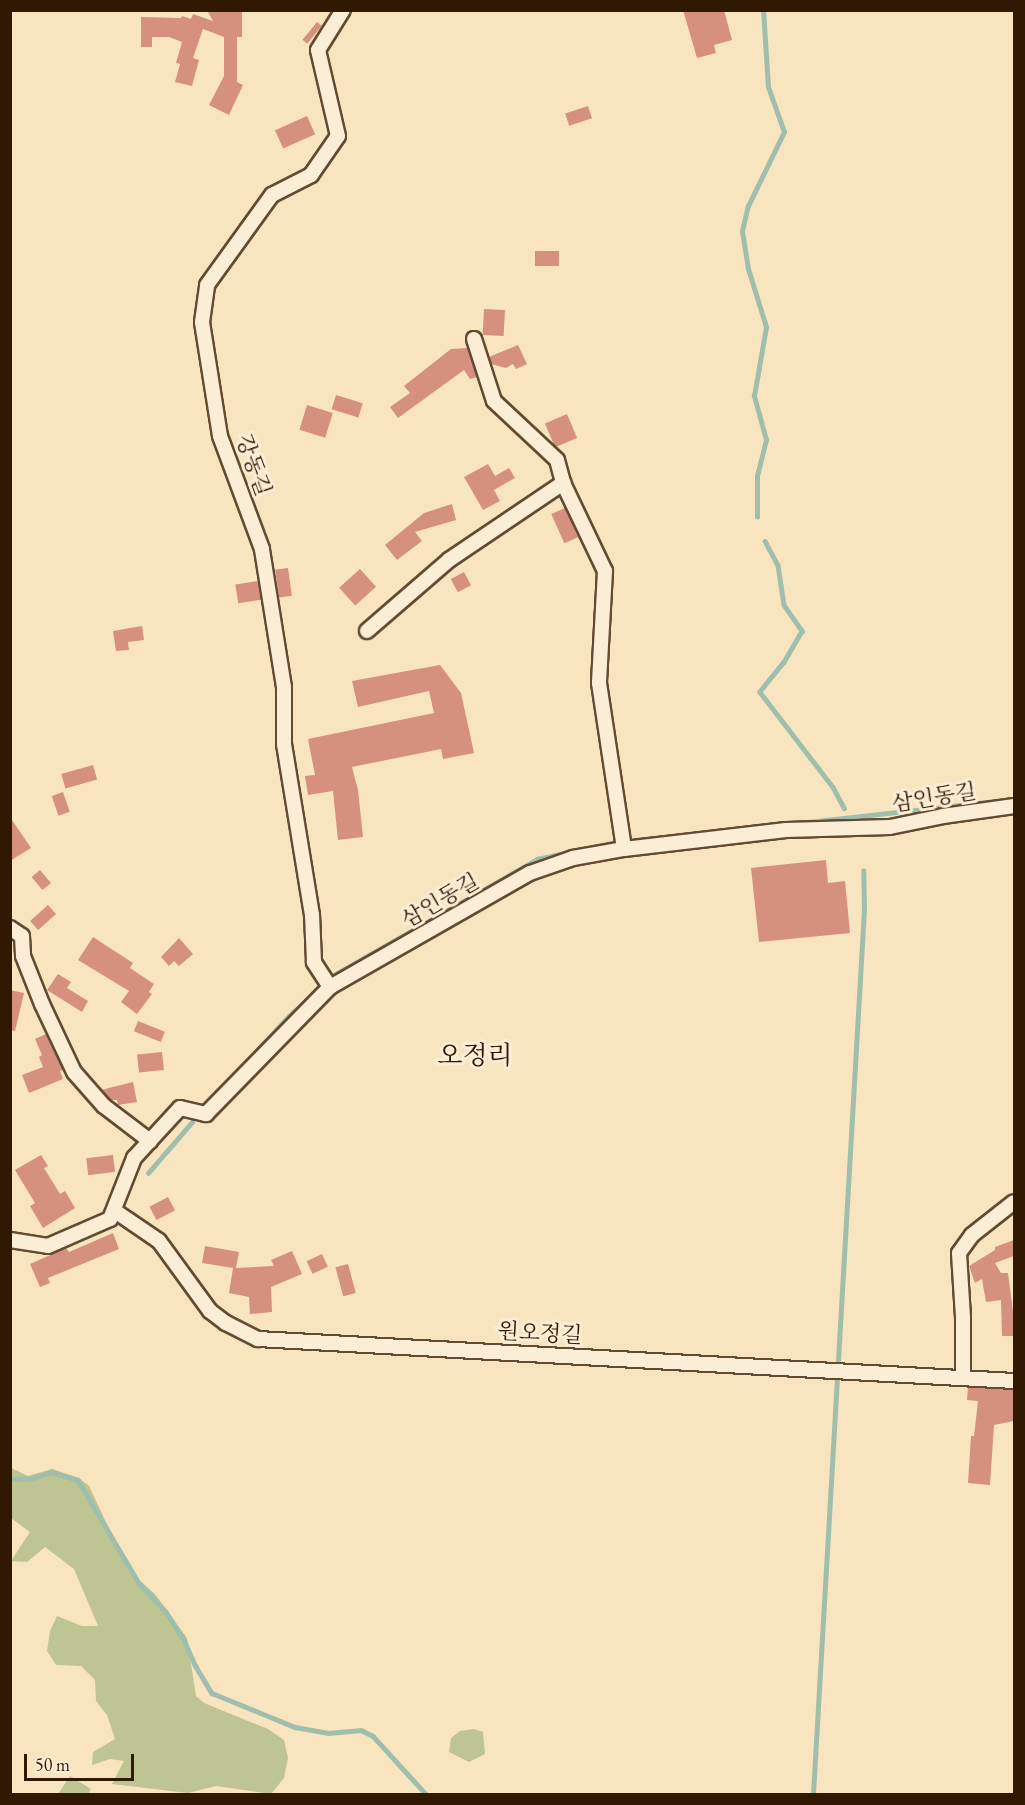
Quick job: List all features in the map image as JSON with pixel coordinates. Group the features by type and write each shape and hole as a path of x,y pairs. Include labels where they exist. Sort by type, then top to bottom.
{"street":[{"name":"강동길","path":"330,987 314,962 312,915 284,744 284,687 262,549 220,436 202,322 207,285 272,195 311,175 338,136 323,82 318,50 343,10"},
{"path":"474,339 494,401 557,460 563,483 604,571 599,682 624,849"},
{"path":"367,631 449,560 563,483"},
{"name":"삼인동길","path":"114,1211 134,1158 180,1107 206,1114 330,987 530,873 573,858 624,849 786,830 890,827 943,816 1014,806"},
{"path":"10,928 22,936 23,956 42,1004 74,1072 104,1106 150,1141"},
{"path":"963,1377 963,1317 959,1253 972,1235 1014,1202"},
{"path":"10,1240 48,1246 110,1219 114,1211"},
{"name":"원오정길","path":"114,1211 159,1241 210,1311 226,1323 258,1339 1014,1381"}],"green space":[{"path":"11,1468 28,1476 52,1469 79,1478 89,1486 129,1571 155,1594 187,1638 196,1696 204,1703 268,1729 284,1740 288,1758 284,1778 271,1794 216,1786 188,1793 112,1784 124,1761 110,1759 92,1765 93,1752 115,1739 107,1715 96,1701 95,1680 81,1666 56,1665 47,1651 50,1631 57,1616 82,1626 98,1626 74,1569 45,1547 27,1562 11,1561 30,1532 11,1518"},
{"path":"474,1729 483,1732 485,1754 469,1762 449,1752 451,1738 460,1731"},
{"path":"70,1776 91,1789 88,1794 58,1794"}],"building":[{"path":"207,10 242,10 242,37 237,37 237,82 243,85 229,115 209,105 224,76 224,37 203,29 193,58 199,60 192,86 175,82 180,64 176,63 182,42 169,37 152,37 152,47 141,47 141,17 181,18 182,16 191,19 193,14 213,21"},
{"path":"683,10 724,10 732,40 714,45 716,53 697,58"},
{"path":"317,22 322,26 307,44 303,40"},
{"path":"588,106 592,118 569,126 565,113"},
{"path":"307,116 315,134 283,149 275,130"},
{"path":"535,251 559,251 559,266 535,266"},
{"path":"484,309 505,310 504,336 483,335"},
{"path":"518,345 527,364 516,369 513,364 506,368 491,364 489,357"},
{"path":"467,348 477,377 470,379 464,370 398,418 390,407 410,393 404,386 451,349"},
{"path":"336,395 363,403 358,418 332,409"},
{"path":"307,405 333,413 325,438 299,430"},
{"path":"567,414 577,438 555,447 545,423"},
{"path":"488,464 495,476 509,468 515,478 494,490 500,501 483,510 464,477"},
{"path":"452,504 456,520 415,532 422,541 397,560 385,545 424,513"},
{"path":"565,508 578,537 564,543 551,514"},
{"path":"288,568 292,596 279,598 275,570"},
{"path":"360,569 376,587 355,606 339,588"},
{"path":"464,572 471,585 458,592 451,579"},
{"path":"258,581 261,600 238,603 235,585"},
{"path":"142,626 144,640 128,642 129,650 116,651 113,631"},
{"path":"440,665 461,693 474,753 443,759 441,749 352,767 358,790 363,837 338,840 333,791 308,795 305,776 315,775 308,739 434,713 429,691 358,707 352,681"},
{"path":"93,765 97,779 65,789 61,774"},
{"path":"63,792 70,812 58,816 52,796"},
{"path":"10,817 31,848 10,861"},
{"path":"826,860 828,883 845,881 850,933 759,942 751,868"},
{"path":"40,870 51,883 43,890 32,877"},
{"path":"48,905 56,914 38,930 30,921"},
{"path":"93,937 133,963 130,968 154,984 149,992 152,994 137,1014 121,1002 129,991 78,960"},
{"path":"179,938 193,954 179,966 174,961 169,966 161,957"},
{"path":"58,974 71,982 67,988 88,1001 82,1012 47,990"},
{"path":"10,990 24,993 15,1031 10,1030"},
{"path":"138,1021 165,1032 161,1042 134,1031"},
{"path":"46,1034 63,1070 60,1071 63,1079 29,1093 22,1075 43,1067 39,1057 42,1055 35,1039"},
{"path":"162,1052 164,1070 139,1073 137,1055"},
{"path":"133,1082 137,1102 118,1105 117,1100 110,1100 101,1090"},
{"path":"41,1155 48,1166 44,1168 60,1194 65,1191 75,1208 43,1228 30,1206 35,1203 15,1170"},
{"path":"113,1155 115,1172 88,1175 86,1158"},
{"path":"168,1197 175,1210 157,1220 149,1207"},
{"path":"113,1233 119,1249 48,1278 50,1283 40,1287 30,1264 66,1248 69,1252"},
{"path":"1014,1240 1014,1256 995,1263 1001,1273 1008,1273 1014,1319 1014,1336 1002,1336 1001,1300 986,1302 982,1279 975,1283 969,1266 995,1250 995,1247"},
{"path":"205,1246 239,1252 236,1268 274,1266 271,1260 292,1251 302,1274 271,1287 272,1312 250,1314 249,1297 229,1293 233,1268 202,1263"},
{"path":"322,1254 328,1267 313,1274 307,1261"},
{"path":"348,1264 356,1293 343,1296 335,1267"},
{"path":"968,1387 1014,1390 1014,1421 994,1425 990,1485 968,1483 971,1436 974,1436 978,1401 967,1400"}],"waterway":[{"path":"757,517 757,476 766,440 754,396 766,327 748,269 742,231 748,206 784,132 768,87 763,10"},
{"path":"765,541 778,565 784,605 802,631 784,662 760,692 833,787 844,808"},
{"path":"790,824 1014,799"},
{"path":"635,840 695,834"},
{"path":"334,975 537,859 611,843"},
{"path":"813,1794 864,910 863,871"},
{"path":"210,1101 289,1016 318,990"},
{"path":"148,1173 192,1122"},
{"path":"10,1479 33,1478 52,1472 78,1480 139,1583 166,1612 184,1640 195,1665 212,1693 295,1727 328,1733 361,1730 373,1736 426,1794"}],"district":[{"name":"오정리","path":"475,1056"}]}
